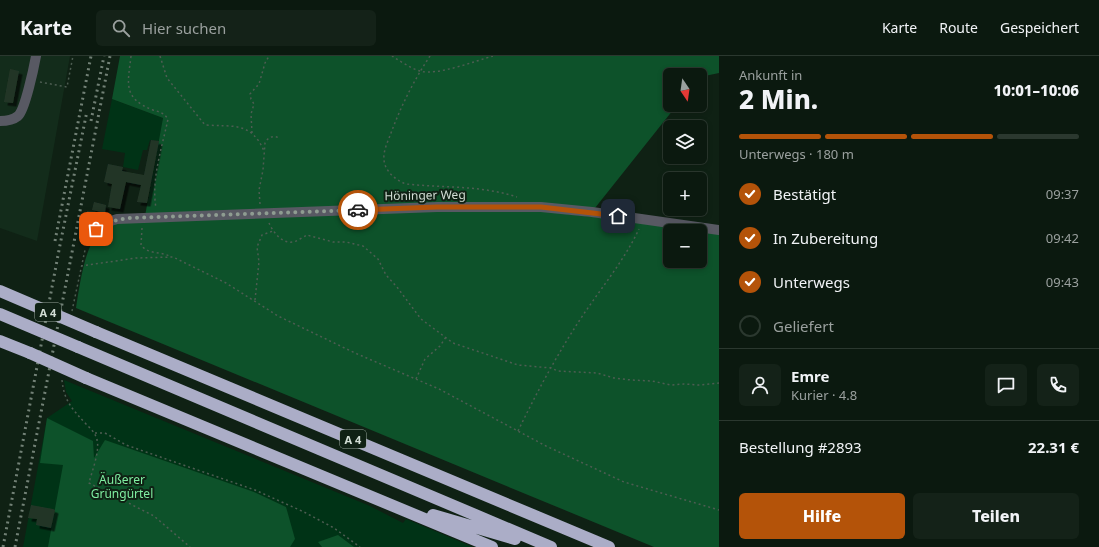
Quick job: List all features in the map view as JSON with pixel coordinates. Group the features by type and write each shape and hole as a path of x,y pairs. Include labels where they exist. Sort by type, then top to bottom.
{"highway":[{"name":"A 4","path":"0,291 609,547"},
{"name":"A 4","path":"0,314 551,547"},
{"path":"0,341 492,547"},
{"path":"0,345 30,353"},
{"path":"375,498 543,547"}],"street":[{"path":"0,121 10,120 19,116 23,107 36,56"},
{"name":"Höninger Weg","path":"88,240 96,229 117,219 437,207 541,207 592,212 719,230"}],"path":[{"path":"30,80 67,87 73,56"},
{"path":"131,56 127,86 132,96 140,104 165,114 168,119 155,182 154,196 158,218"},
{"path":"160,56 167,78 205,125 243,127 252,133 264,151"},
{"path":"252,133 251,114 254,104 250,94 258,84 269,56"},
{"path":"392,56 420,71 454,68 493,56"},
{"path":"430,56 420,71 400,109 385,148 384,160 386,167 399,181 406,184 478,188 518,197"},
{"path":"279,138 271,137 267,139 265,143 264,170 259,190 264,213 273,231 285,242 293,242 308,235 332,242 346,242 363,246 378,259 386,275 421,319 453,343 518,365 551,368 558,371 597,373 614,378 652,381 671,385 719,383"},
{"path":"142,218 141,245 143,248 153,252 169,255 226,283 278,316 355,353 438,389 546,446 624,482 719,510"},
{"path":"518,431 574,328 629,249 644,219"},
{"path":"255,301 259,262 257,247 262,235 273,231"},
{"path":"72,307 88,240"},
{"path":"81,266 136,258 173,258"},
{"path":"416,379 425,359 440,346 446,337"},
{"path":"62,378 63,392 69,405 95,433 97,440 98,447 89,483 154,516 190,547"},
{"path":"95,433 105,433 126,444 255,490 334,528 360,547"}],"shaded area":[{"path":"0,56 70,56 37,241 0,228"}],"green space":[{"path":"120,56 719,56 719,73 707,76 707,68 663,68 663,112 671,112 665,120 663,120 663,123 595,208 145,216 163,118 112,99"},
{"path":"112,99 163,118 159,141 150,140 147,150 143,150 138,170 123,167 125,153 102,149"},
{"path":"540,211 663,226 663,268 707,268 707,231 719,233 719,547 654,547 76,308 88,251 96,236 100,232 117,223 375,212"},
{"name":"Äußerer Grüngürtel","path":"64,380 370,506 403,523 406,519 473,547 23,547 47,418 72,401 66,392"},
{"name":"Äußerer Grüngürtel","path":"47,418 93,441 94,458 105,440 254,492 286,507 295,539 290,547 48,547 63,465 40,463"},
{"path":"338,535 354,547 322,547 318,542"}],"building":[{"path":"10,69 19,71 13,103 4,102"},
{"path":"151,140 159,141 147,203 137,202 141,185 126,182 120,209 108,207 112,184 104,182 108,164 123,167 122,171 144,175"},
{"path":"94,202 106,205 105,213 92,210"},
{"path":"87,211 96,212 94,221 86,219"},
{"path":"31,505 55,510 51,528 36,525 37,519 28,518"}],"railway":[{"path":"55,241 91,56"},
{"path":"91,121 104,56"},
{"path":"15,547 110,56"},
{"path":"3,547 87,111"}],"way so far":[{"path":"96,229 117,219 127,218 358,210"}],"route":[{"path":"358,210 492,206 541,207 618,216"}]}
